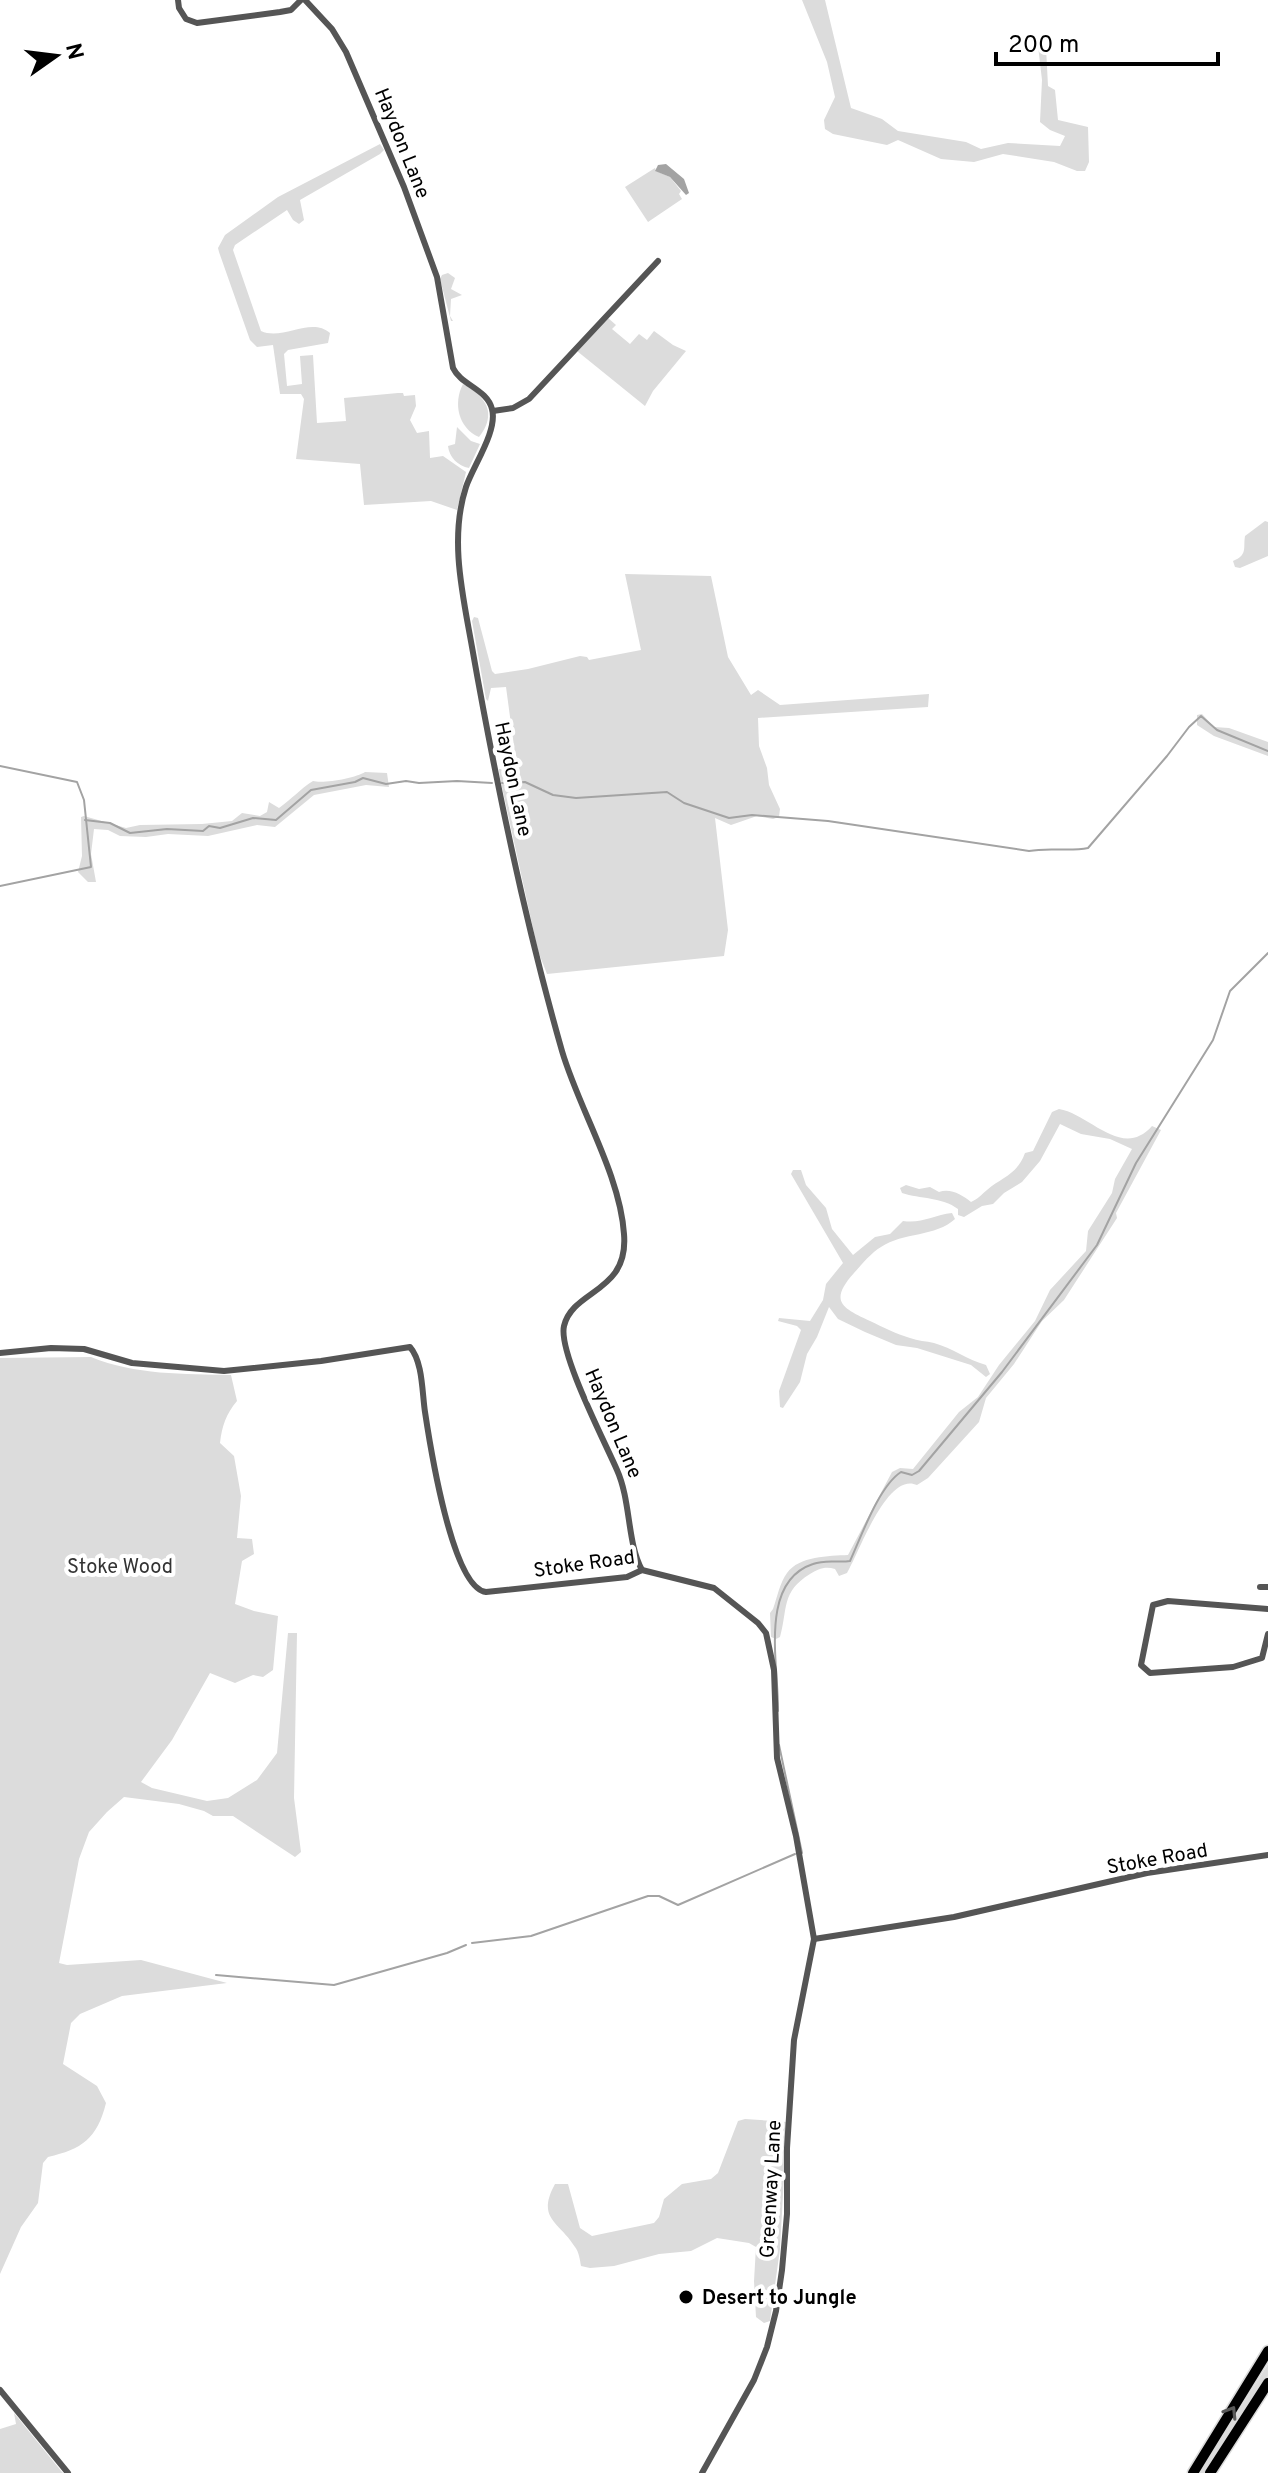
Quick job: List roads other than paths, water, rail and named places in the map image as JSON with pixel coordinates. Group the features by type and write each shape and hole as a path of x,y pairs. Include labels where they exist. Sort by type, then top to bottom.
{"highway":[{"path":"1193,2473 1268,2351"},
{"path":"1210,2473 1268,2383"}],"street":[{"path":"178,0 186,19 197,23 291,10 303,0"},
{"name":"Haydon Lane","path":"303,0 332,29 346,52 404,187 437,277 453,368 456,374 484,396 493,411 491,431 463,494 458,535 459,565 500,799 529,928 562,1050 606,1166 623,1222 623,1260 614,1276 570,1314 563,1336 569,1360 625,1490 642,1570"},
{"path":"493,411 513,408 529,399 658,261"},
{"name":"Stoke Road","path":"0,1353 51,1348 84,1349 146,1365 224,1371 410,1347 414,1350 418,1366 429,1440 448,1525 456,1553 474,1588 486,1592 627,1577 642,1570 714,1588 766,1633 774,1670 777,1758 796,1836 814,1939 954,1917 1147,1873 1268,1855"},
{"path":"1260,1587 1268,1587"},
{"path":"1268,1609 1168,1601 1153,1605 1141,1665 1150,1673 1233,1667 1262,1658 1268,1634"},
{"name":"Greenway Lane","path":"702,2473 754,2380 776,2311 787,2214 787,2148 794,2040 814,1939"},
{"path":"0,2390 68,2473"}],"waterway":[{"path":"502,783 525,782 553,795 576,798 667,792 684,803 729,818 752,815 828,821 1029,851 1074,850 1088,848 1201,716 1217,730 1268,751"},
{"path":"0,766 77,782 84,800 91,867 0,886"},
{"path":"85,820 110,823 130,833 167,829 203,831 209,826 220,828 253,818 276,820 311,790 363,778 386,784 406,781 492,783"},
{"path":"778,1711 775,1628 784,1588 796,1574 813,1564 850,1561 885,1488 901,1472 912,1475 919,1471 1002,1372 1097,1245 1136,1163 1213,1040 1230,991 1268,953"},
{"path":"779,1745 802,1853"},
{"path":"472,1943 531,1936 648,1896 659,1896 678,1905 795,1854"},
{"path":"216,1975 334,1985 466,1945"}],"place":[{"name":"Desert to Jungle","path":"686,2297"}],"park label":[{"name":"Stoke Wood","path":"120,1566"}]}
